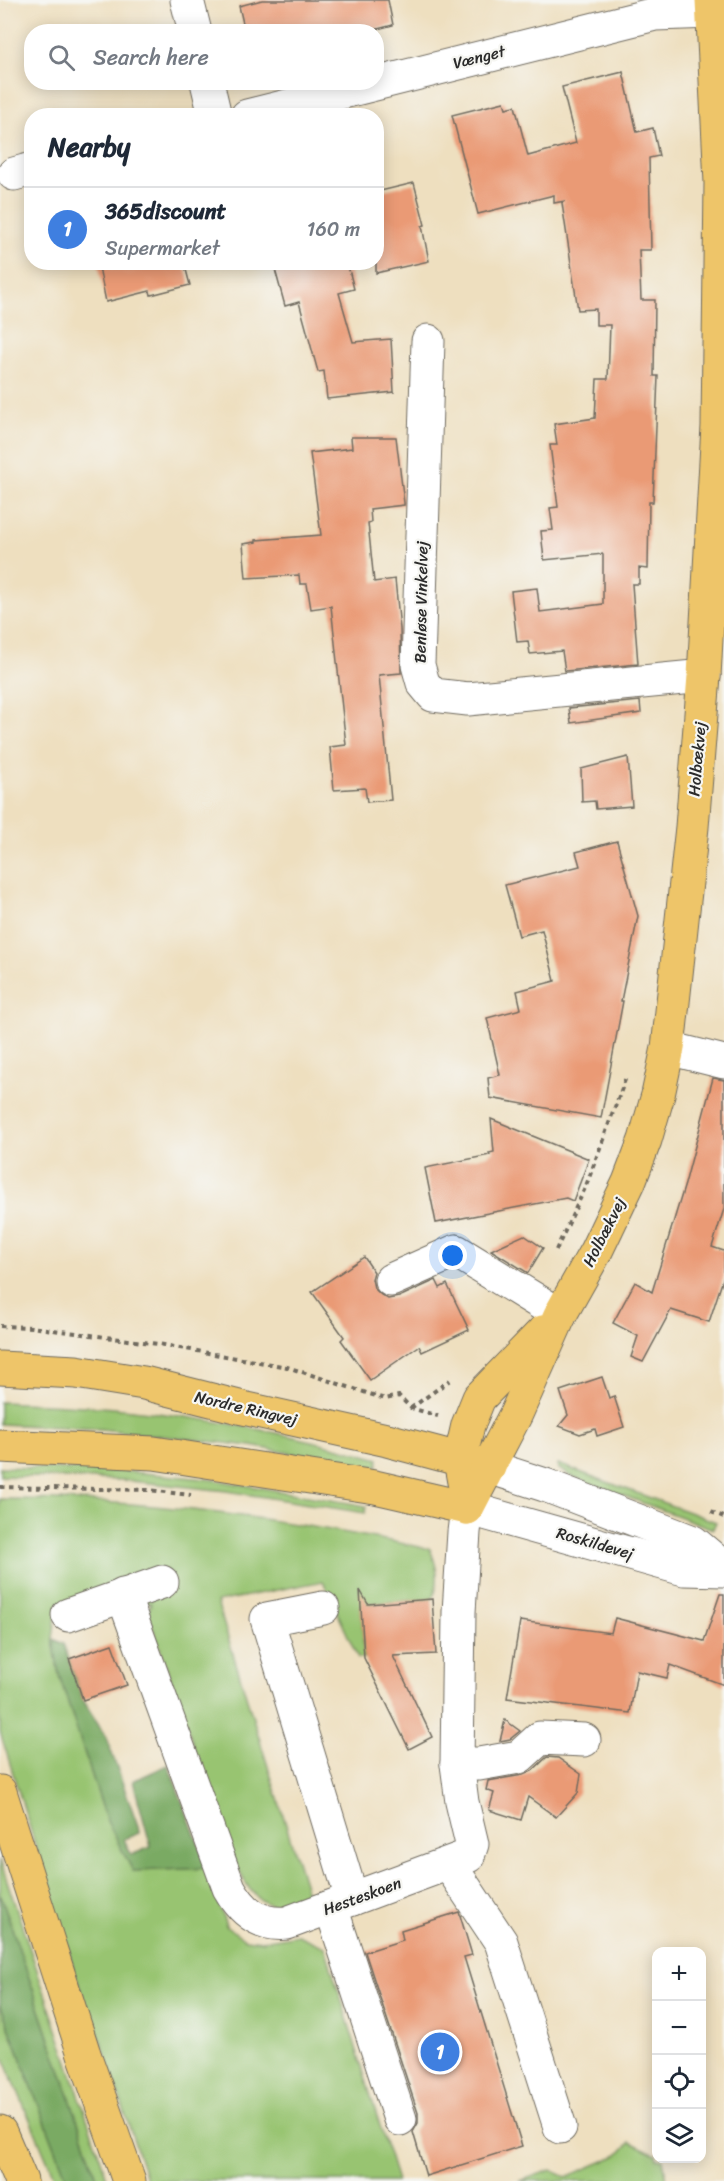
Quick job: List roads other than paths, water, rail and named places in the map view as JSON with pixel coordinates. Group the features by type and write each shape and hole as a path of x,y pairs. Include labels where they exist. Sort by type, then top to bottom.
{"main road":[{"name":"Holbækvej","path":"475,1463 516,1414 560,1315 596,1251 629,1182 645,1140 668,1048 692,827 704,676 718,426 721,183 713,6"},
{"name":"Holbækvej","path":"467,1508 475,1463 468,1425 479,1398 560,1315"},
{"name":"Nordre Ringvej","path":"0,1368 76,1372 144,1383 475,1463"},
{"path":"0,1446 154,1453 375,1487 467,1508"},
{"path":"0,1792 84,2054 129,2181"},
{"path":"0,2133 21,2181"}],"street":[{"path":"187,0 193,24"},
{"name":"Vænget","path":"384,82 655,14 713,6"},
{"path":"209,90 213,108"},
{"name":"Vænget","path":"279,108 351,90"},
{"name":"Benløse Vinkelvej","path":"428,341 418,665 423,684 433,695 468,699 704,676"},
{"path":"668,1048 724,1062"},
{"path":"391,1280 456,1251 560,1315"},
{"name":"Roskildevej","path":"475,1463 545,1485 693,1542 724,1569"},
{"name":"Roskildevej","path":"467,1508 684,1569 724,1569"},
{"name":"Hesteskoen","path":"123,1595 229,1888 246,1911 258,1919 278,1924 287,1923 468,1856 472,1844 462,1802 457,1764 459,1612 467,1508"},
{"path":"68,1615 162,1582"},
{"path":"323,1608 267,1620 400,2119"},
{"path":"457,1764 479,1764 519,1756 540,1738 584,1740"},
{"path":"449,1864 501,1941 560,2127"}],"place":[{"name":"365discount","path":"440,2052"}]}
